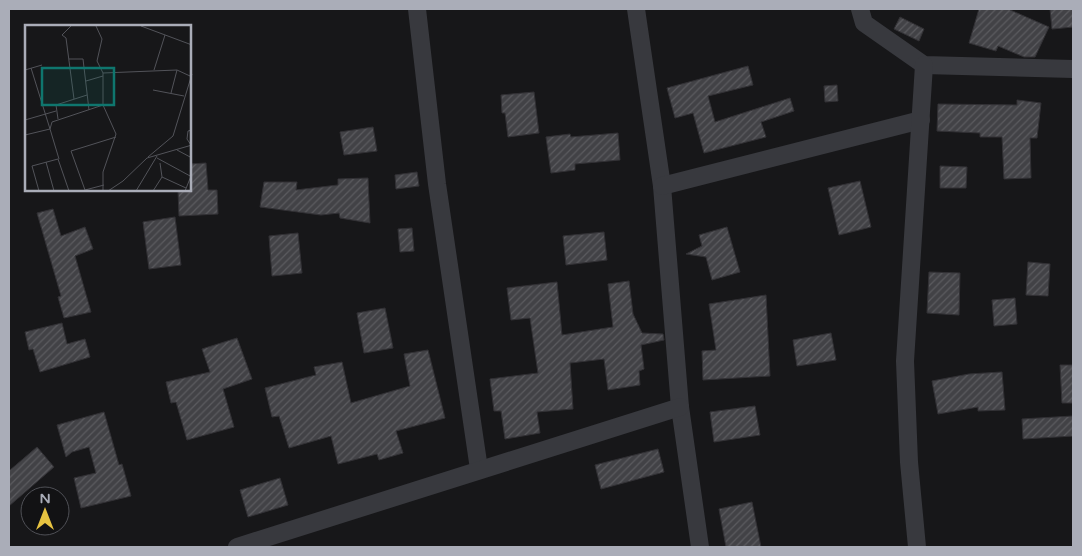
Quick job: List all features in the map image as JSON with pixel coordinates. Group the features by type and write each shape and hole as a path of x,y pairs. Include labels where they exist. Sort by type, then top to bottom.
{"street":[{"path":"417,9 438,184 479,469"},
{"path":"636,9 662,186 680,407 700,547"},
{"path":"860,9 864,23 924,65 1073,69"},
{"path":"917,547 909,462 905,361 924,65"},
{"path":"662,186 921,120"},
{"path":"237,547 680,407"}],"building":[{"path":"979,9 1008,9 1049,27 1035,57 1024,57 998,46 996,51 969,43"},
{"path":"1050,9 1073,9 1073,27 1052,29"},
{"path":"900,17 924,29 919,41 894,29"},
{"path":"748,66 753,85 708,96 715,122 790,98 794,111 761,122 766,137 704,153 693,113 675,118 667,88"},
{"path":"837,85 838,101 825,102 824,86"},
{"path":"534,92 539,133 508,137 505,113 502,113 501,95"},
{"path":"1017,100 1041,103 1037,138 1030,138 1031,178 1004,179 1002,137 980,137 980,133 937,131 938,104 1017,105"},
{"path":"373,127 377,151 344,155 340,132"},
{"path":"618,133 620,160 575,164 575,170 551,173 546,137 570,134 571,137"},
{"path":"206,163 208,190 217,190 218,214 179,216 178,191 191,191 191,164"},
{"path":"940,166 967,167 966,188 940,188"},
{"path":"417,172 419,186 396,189 395,175"},
{"path":"368,178 370,223 340,218 339,213 321,215 260,207 264,182 297,182 296,190 338,185 338,179"},
{"path":"860,181 871,227 839,235 828,188"},
{"path":"53,209 61,236 85,227 93,249 75,256 91,312 64,318 58,297 61,296 37,213"},
{"path":"175,217 181,265 149,269 143,222"},
{"path":"727,227 740,272 712,280 706,257 686,254 702,246 699,235"},
{"path":"412,228 414,251 400,252 398,229"},
{"path":"604,232 607,260 566,265 563,236"},
{"path":"298,233 302,273 272,276 269,236"},
{"path":"1028,262 1050,264 1048,296 1026,295"},
{"path":"929,272 960,273 959,315 927,313"},
{"path":"629,281 633,314 642,333 663,334 664,340 641,345 644,369 639,371 640,385 608,390 604,359 570,363 573,409 537,412 540,433 505,439 501,411 494,411 490,379 538,373 530,318 511,320 507,288 557,282 562,335 613,327 608,284"},
{"path":"766,295 770,376 703,380 702,351 716,350 709,304"},
{"path":"1015,298 1017,324 994,326 992,300"},
{"path":"385,308 393,348 364,353 357,313"},
{"path":"62,323 67,344 85,339 90,357 40,372 33,349 29,350 25,332"},
{"path":"831,333 836,360 797,366 793,340"},
{"path":"237,338 252,379 223,389 234,427 187,440 176,402 171,403 166,382 210,372 202,349"},
{"path":"428,350 445,418 396,431 403,453 379,460 377,454 338,464 331,436 289,448 279,416 272,417 265,388 316,375 314,367 342,362 351,403 410,386 404,354"},
{"path":"1060,365 1073,365 1073,403 1062,403"},
{"path":"1002,372 1005,410 978,411 978,407 938,414 932,381 969,374"},
{"path":"755,406 760,435 714,442 710,412"},
{"path":"104,412 119,465 122,464 131,496 81,508 74,478 96,473 89,447 72,452 66,457 57,425"},
{"path":"1073,416 1073,436 1023,439 1022,419"},
{"path":"37,447 54,467 32,486 20,486 20,496 9,506 9,471"},
{"path":"658,449 664,472 601,489 595,465"},
{"path":"280,478 288,505 248,517 240,490"},
{"path":"752,502 761,547 726,547 719,509"}]}
